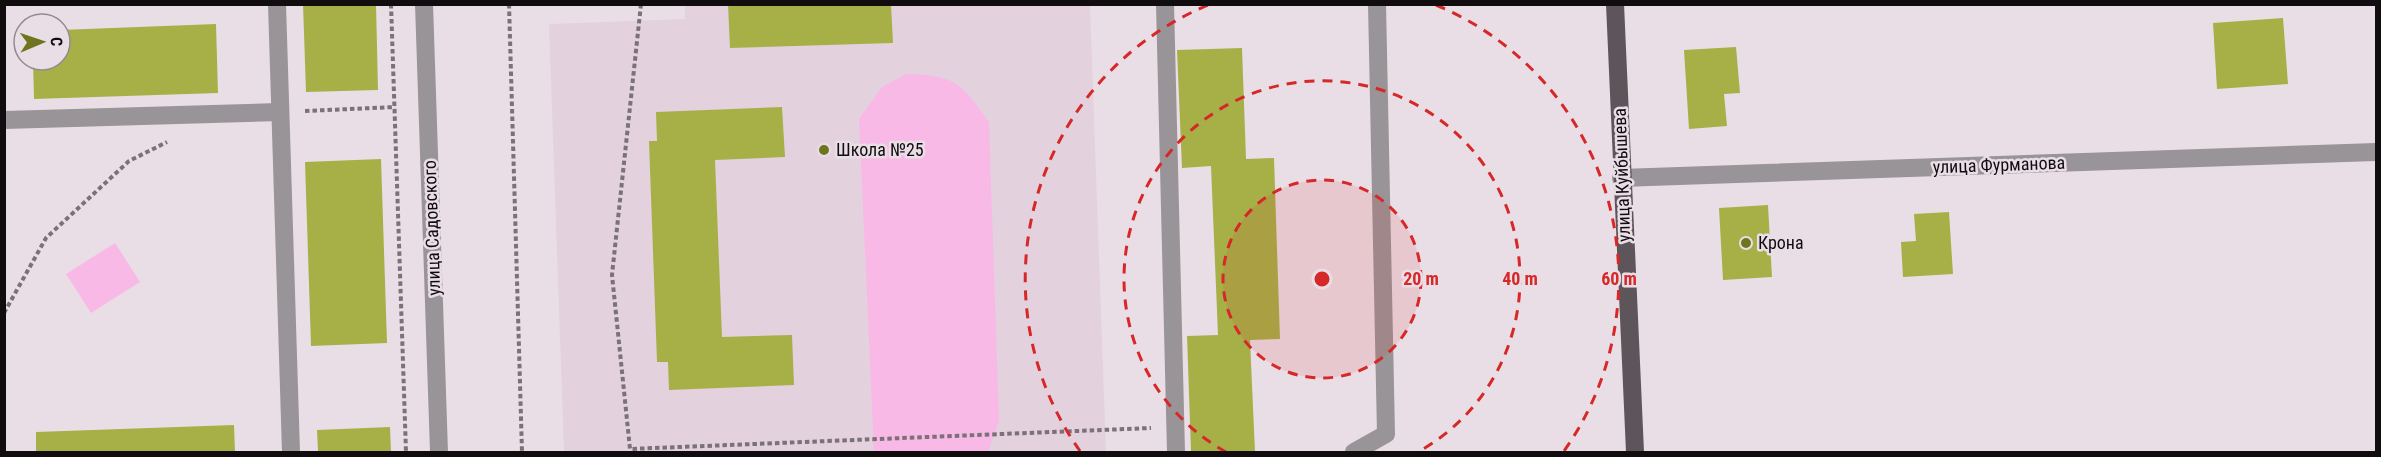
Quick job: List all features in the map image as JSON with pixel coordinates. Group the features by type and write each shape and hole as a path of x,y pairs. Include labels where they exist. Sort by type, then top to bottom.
{"main road":[{"name":"улица Куйбышева","path":"1615,4 1635,453"}],"street":[{"path":"277,4 291,453"},
{"name":"улица Садовского","path":"424,4 439,453"},
{"path":"1165,4 1176,453"},
{"path":"1354,453 1386,434 1377,4"},
{"path":"4,120 280,112"},
{"name":"улица Фурманова","path":"1622,178 2376,152"}],"path":[{"path":"391,4 406,453"},
{"path":"509,4 522,453"},
{"path":"641,4 612,275 631,451 1175,427"},
{"path":"280,112 394,107"},
{"path":"4,313 46,238 129,161 171,140"}],"shaded area":[{"name":"Школа №25","path":"685,4 1090,5 1106,452 564,452 549,24 685,19"},
{"path":"906,74 936,76 956,84 971,98 989,122 999,421 988,452 874,452 859,119 882,87"},
{"path":"115,243 140,282 91,313 66,274"}],"building":[{"path":"303,4 376,4 378,90 306,92"},
{"path":"728,4 891,4 893,43 730,48"},
{"path":"2283,18 2288,84 2217,89 2213,23"},
{"path":"216,24 218,93 34,99 33,72 72,72 72,30"},
{"path":"1736,47 1740,93 1724,94 1727,126 1689,129 1684,50"},
{"path":"1242,48 1246,159 1274,158 1280,339 1250,340 1255,452 1191,452 1187,336 1218,335 1211,166 1182,168 1177,50"},
{"path":"782,107 785,157 715,160 722,337 792,335 794,385 669,390 668,362 657,362 649,141 657,141 656,112"},
{"path":"381,159 387,343 311,346 305,162"},
{"name":"Крона","path":"1768,205 1772,277 1723,280 1719,208"},
{"path":"1949,212 1953,274 1903,277 1901,242 1916,241 1914,214"},
{"path":"234,425 235,452 36,452 36,432"},
{"path":"390,427 391,452 318,452 317,430"}],"place":[{"name":"Школа №25","path":"824,150"},
{"name":"Крона","path":"1746,243"}]}
